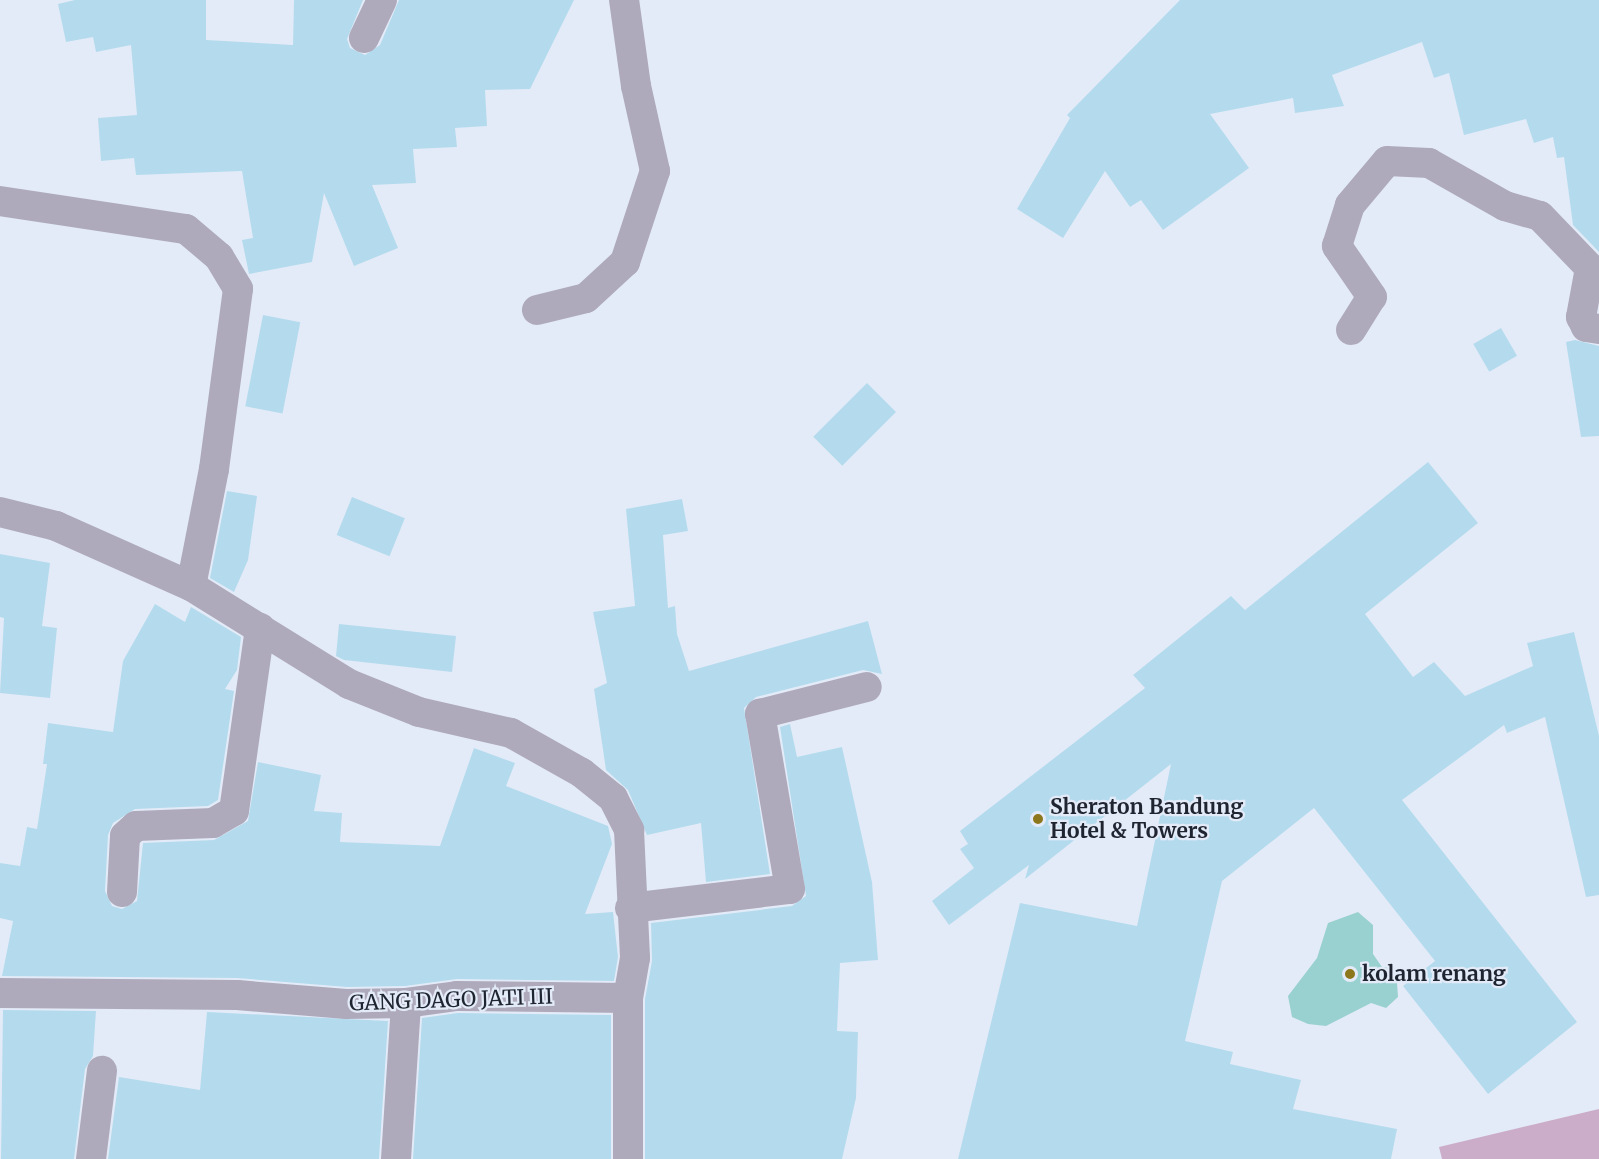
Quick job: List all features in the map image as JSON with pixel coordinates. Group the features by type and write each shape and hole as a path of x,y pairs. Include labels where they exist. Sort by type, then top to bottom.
{"street":[{"path":"364,39 382,0"},
{"path":"537,310 586,298 626,262 655,171 636,86 624,0"},
{"path":"1351,330 1372,297 1338,246 1350,205 1387,161 1429,163 1505,206 1540,216 1590,268 1581,317 1586,327 1599,329"},
{"path":"0,201 186,229 219,257 238,290 214,470 191,586"},
{"path":"0,512 56,526 191,586 349,684 419,712 512,733 582,773 613,798 629,830 630,908 635,958 628,998 628,1159"},
{"path":"122,892 125,836 136,825 213,823 234,811 260,628"},
{"path":"630,908 790,889 760,714 867,687"},
{"name":"GANG DAGO JATI III","path":"0,993 237,995 300,1002 406,1003 457,996 628,998"},
{"path":"396,1159 406,1003"},
{"path":"91,1159 102,1071"}],"shaded area":[{"name":"kolam renang","path":"1358,912 1373,925 1373,954 1382,967 1396,968 1398,997 1386,1008 1371,1003 1326,1026 1308,1024 1292,1017 1288,996 1317,958 1328,923"},
{"path":"1599,1109 1599,1159 1442,1159 1439,1147"}],"building":[{"path":"75,0 206,0 206,40 293,45 294,0 363,0 347,39 350,48 365,55 380,45 399,0 574,0 530,89 485,90 487,126 455,128 457,147 413,149 416,183 372,185 398,248 354,266 324,193 312,262 249,274 242,240 253,238 242,171 136,175 134,158 101,161 98,118 137,115 131,45 96,52 93,37 66,42 58,4"},
{"path":"1180,0 1599,0 1599,252 1573,225 1564,157 1557,158 1553,137 1534,143 1526,119 1464,135 1449,73 1434,78 1422,42 1332,75 1344,106 1295,113 1293,98 1210,114 1249,168 1163,230 1141,200 1130,207 1105,171 1063,238 1017,209 1070,118 1067,115"},
{"path":"263,315 300,322 283,414 245,406"},
{"path":"1501,328 1517,356 1489,372 1473,344"},
{"path":"1575,340 1599,346 1599,436 1581,437 1566,342"},
{"path":"867,383 896,412 842,466 813,437"},
{"name":"Sheraton Bandung Hotel & Towers","path":"1428,462 1478,523 1365,614 1413,677 1434,662 1465,696 1533,666 1527,643 1574,632 1599,736 1599,895 1586,897 1545,717 1507,733 1504,725 1402,800 1577,1022 1488,1094 1403,986 1435,961 1314,808 1222,881 1185,1041 1233,1052 1230,1064 1301,1080 1293,1109 1397,1129 1391,1159 958,1159 1020,903 1137,926 1171,764 1025,879 1029,865 949,925 932,901 974,868 960,849 968,844 960,831 1145,688 1133,675 1231,596 1245,610"},
{"path":"227,491 257,496 248,560 234,592 210,578"},
{"path":"352,497 405,518 389,556 337,535"},
{"path":"682,499 688,531 663,535 668,608 675,606 677,634 689,671 868,621 882,674 863,670 756,697 744,708 770,874 706,882 701,823 647,835 628,790 606,770 594,689 607,683 593,612 635,606 626,509"},
{"path":"0,554 50,563 42,626 57,628 50,698 0,693 4,618 0,617"},
{"path":"155,604 185,622 191,607 241,637 237,670 225,689 234,691 218,800 208,806 135,809 113,823 108,835 105,891 112,906 122,909 137,901 143,843 214,840 248,821 258,762 321,775 314,811 342,813 340,842 440,846 474,748 515,763 506,786 608,826 612,844 585,914 613,912 618,957 614,981 457,979 405,986 347,987 237,978 2,976 13,921 0,918 0,863 20,866 27,827 37,829 47,764 43,764 48,723 113,732 123,661"},
{"path":"339,624 456,636 452,672 344,660 336,656"},
{"path":"790,724 797,757 842,747 872,882 878,960 840,963 837,1031 858,1032 856,1098 842,1159 645,1159 645,999 652,961 651,923 792,906 806,896 780,727"},
{"path":"3,1010 96,1011 93,1056 85,1069 74,1159 1,1159"},
{"path":"207,1012 388,1021 379,1159 108,1159 119,1077 200,1090"},
{"path":"458,1013 611,1015 611,1159 413,1159 422,1018"}],"place":[{"name":"Sheraton Bandung Hotel & Towers","path":"1038,819"},
{"name":"kolam renang","path":"1350,974"}]}
